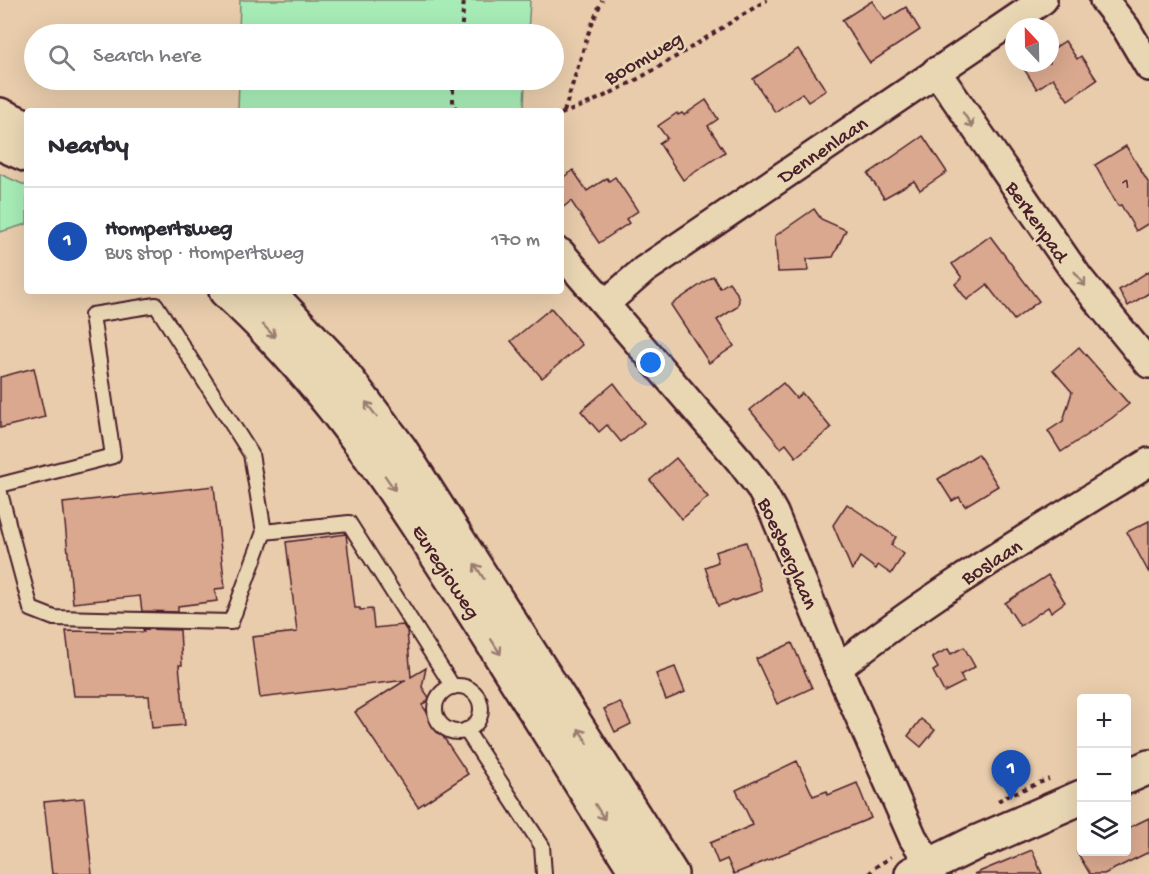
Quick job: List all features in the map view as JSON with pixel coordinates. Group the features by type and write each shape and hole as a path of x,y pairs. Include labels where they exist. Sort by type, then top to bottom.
{"main road":[{"path":"0,114 24,126"},
{"path":"0,143 24,154"},
{"name":"Euregioweg","path":"229,294 289,352 375,461 445,567 638,874"},
{"name":"Euregioweg","path":"270,294 334,362 400,449 671,874"},
{"path":"1131,775 1149,767"},
{"path":"923,871 970,845 1077,799"}],"street":[{"name":"Dennenlaan","path":"605,304 644,270 1043,0"},
{"path":"1104,0 1126,28 1149,68"},
{"name":"Berkenpad","path":"936,71 1079,278 1149,364"},
{"name":"Boesberglaan","path":"564,256 759,486 774,513 838,668 913,838 923,871"},
{"name":"Boslaan","path":"838,668 882,633 931,599 1149,462"}],"lane":[{"path":"0,484 114,456 92,315 156,305 251,454 264,532 231,622 54,618 31,609 0,493"},
{"path":"264,532 349,523 453,687"},
{"path":"453,687 468,688 474,693 481,706 477,720 466,730 451,730 439,722 436,716 435,708 440,694 453,687"},
{"path":"466,730 542,846 544,874"}],"path":[{"path":"462,24 464,0"},
{"path":"564,108 588,34 602,0"},
{"name":"Boomweg","path":"564,112 592,103 650,72 767,0"},
{"path":"453,90 453,105 456,108"}],"green space":[{"path":"240,0 530,0 529,24 239,24"},
{"path":"239,90 525,90 524,108 238,108"},
{"path":"0,174 24,185 24,225 0,232"}],"building":[{"path":"872,1 885,20 906,7 920,30 870,63 842,20"},
{"path":"1065,41 1077,59 1081,56 1097,80 1068,100 1053,78 1037,89 1026,72 1059,72 1059,45"},
{"path":"798,49 826,90 808,102 802,93 775,112 753,79"},
{"path":"706,100 718,119 708,126 725,152 683,180 659,143 667,138 658,126 677,113 684,115"},
{"path":"923,136 947,172 920,190 914,181 884,198 868,174"},
{"path":"1126,146 1149,184 1149,223 1136,231 1121,205 1118,206 1095,165"},
{"path":"573,170 587,191 607,178 609,181 615,177 638,211 626,219 629,223 599,243 571,201 564,207 564,177"},
{"path":"814,209 821,219 846,230 833,257 807,259 808,271 778,272 775,236"},
{"path":"990,236 1039,301 1014,320 987,285 967,300 955,284 962,278 952,264"},
{"path":"1149,271 1149,293 1128,306 1119,290"},
{"path":"713,276 720,288 729,282 737,293 739,301 737,307 717,320 734,346 709,363 671,305"},
{"path":"551,308 582,345 542,378 511,341"},
{"path":"1079,347 1129,404 1061,452 1048,431 1063,421 1072,392 1053,370"},
{"path":"34,368 45,417 0,428 0,377"},
{"path":"614,383 644,423 621,442 607,425 599,432 581,411"},
{"path":"783,383 796,398 802,393 831,428 796,457 786,444 781,448 750,410"},
{"path":"978,454 998,486 965,506 959,497 952,501 938,479"},
{"path":"676,458 708,497 682,519 650,480"},
{"path":"214,486 225,588 215,589 217,601 178,606 178,612 142,611 140,596 73,603 63,503"},
{"path":"847,504 896,537 891,545 904,554 891,574 878,565 876,569 860,557 852,570 833,525"},
{"path":"1149,521 1149,573 1127,532"},
{"path":"346,534 355,608 372,609 374,628 403,625 407,631 411,677 426,668 422,687 430,699 422,705 468,774 418,807 355,712 406,680 260,698 252,637 297,632 286,542"},
{"path":"746,542 762,591 718,606 705,567 718,562 715,552"},
{"path":"1048,575 1065,602 1051,612 1048,607 1020,626 1005,603"},
{"path":"143,629 180,630 182,665 179,665 185,725 152,728 149,696 74,696 66,631 144,632"},
{"path":"792,643 812,688 777,704 756,659"},
{"path":"964,647 975,667 960,675 964,682 944,692 933,671 938,668 932,657 948,649 951,654"},
{"path":"675,667 685,692 666,700 656,674"},
{"path":"620,702 631,724 615,732 604,709"},
{"path":"921,719 935,730 921,747 908,736"},
{"path":"797,761 813,796 827,791 828,795 857,783 871,818 734,874 727,859 718,863 710,843 753,825 736,790"},
{"path":"84,798 92,874 52,874 44,802"},
{"path":"1149,818 1149,852 1104,874 1090,874 1079,856 1131,856 1131,827"},
{"path":"1032,850 1042,874 974,874"}],"place":[{"name":"Hompertsweg","path":"1011,800"}]}
